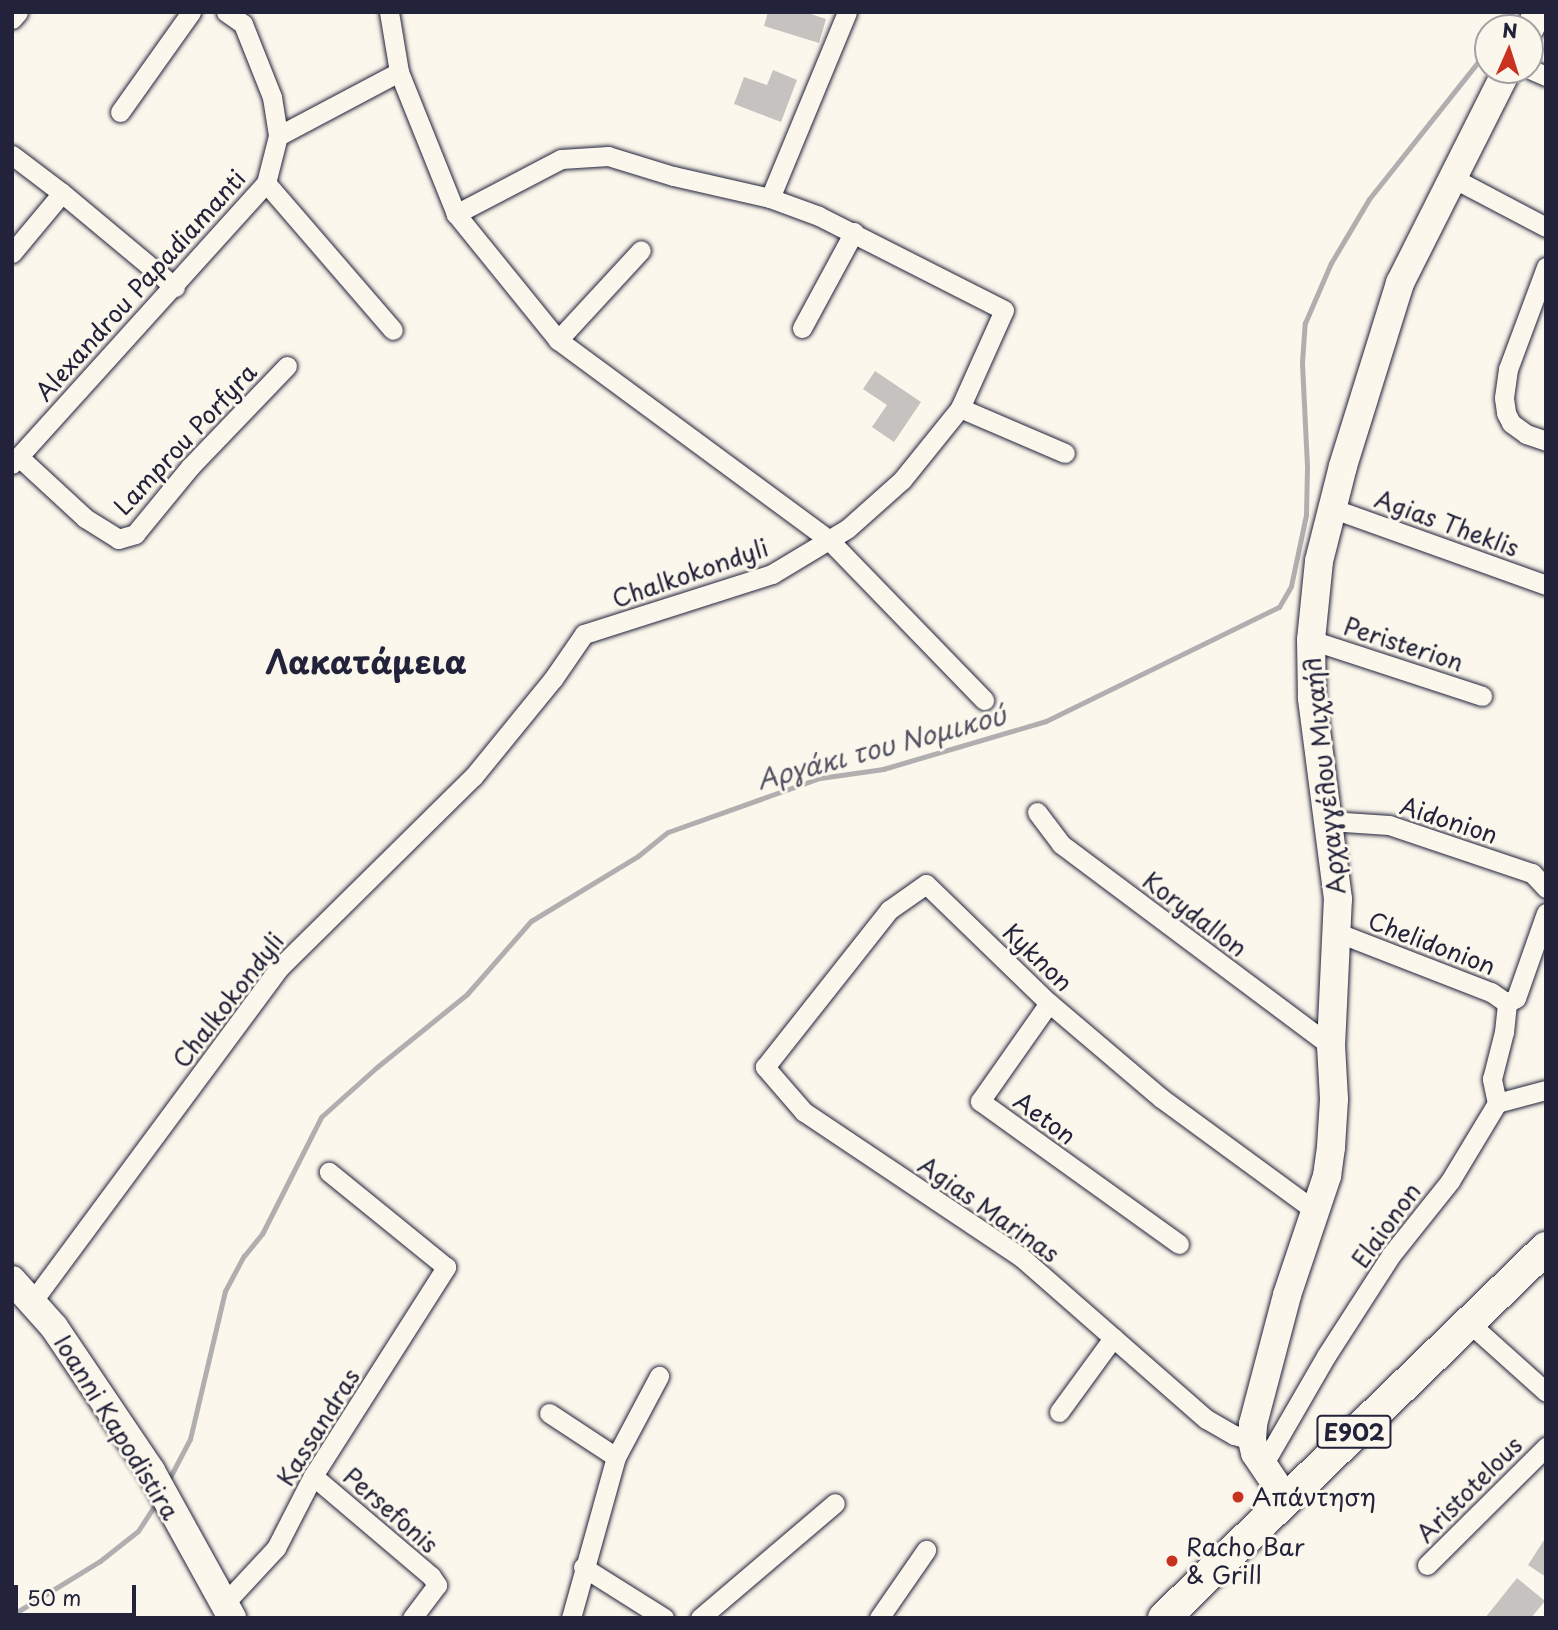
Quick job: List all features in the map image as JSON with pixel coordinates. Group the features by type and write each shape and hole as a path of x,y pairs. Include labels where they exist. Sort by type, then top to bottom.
{"main road":[{"name":"E902","path":"1164,1618 1467,1321 1546,1248"}],"street":[{"path":"12,19 18,12"},
{"path":"120,112 191,12"},
{"path":"226,12 243,24 272,97 278,136 400,72"},
{"path":"389,12 400,72 456,214 558,340 829,540 984,700"},
{"path":"770,198 847,12"},
{"name":"Αρχαγγέλου Μιχαήλ","path":"1252,1440 1253,1424 1287,1294 1327,1175 1331,1147 1334,1099 1331,1046 1338,899 1312,698 1311,640 1319,561 1331,508 1400,283 1500,84"},
{"name":"Alexandrou Papadiamanti","path":"16,461 266,183 278,136"},
{"path":"12,155 175,287"},
{"name":"Chalkokondyli","path":"32,1302 279,967 473,777 553,678 584,634 772,574 847,529 902,480 960,408 1004,310 854,232 770,198 673,176 608,156 561,159 456,214"},
{"path":"1451,177 1546,227"},
{"path":"266,183 393,330"},
{"path":"12,253 62,193"},
{"path":"802,328 854,232"},
{"path":"558,340 641,250"},
{"path":"1546,267 1508,369 1504,398 1511,423 1526,434 1546,441"},
{"name":"Lamprou Porfyra","path":"16,461 85,518 118,539 135,534 190,467 287,366"},
{"path":"960,408 1065,453"},
{"name":"Agias Theklis","path":"1331,508 1546,585"},
{"name":"Peristerion","path":"1311,640 1482,696"},
{"name":"Korydallon","path":"1037,812 1061,844 1331,1046"},
{"name":"Aidonion","path":"1329,821 1390,825 1532,873 1546,888"},
{"name":"Kyknon","path":"765,1067 889,910 926,884 1049,1003 1161,1098 1314,1210"},
{"path":"1546,913 1516,998 1507,1003 1504,1032 1492,1079 1497,1102 1546,1090"},
{"name":"Chelidonion","path":"1336,932 1491,992 1507,1003"},
{"name":"Aeton","path":"1049,1003 980,1101 1179,1244"},
{"name":"Agias Marinas","path":"765,1067 804,1112 1021,1257 1206,1419 1234,1435 1252,1440"},
{"name":"Elaionon","path":"1263,1465 1326,1356 1391,1255 1450,1181 1497,1102"},
{"name":"Kassandras","path":"228,1611 276,1548 313,1476 446,1267 329,1172"},
{"name":"Ioanni Kapodistira","path":"12,1280 54,1327 151,1471 228,1611"},
{"path":"1467,1321 1546,1392"},
{"path":"1059,1412 1113,1338"},
{"path":"571,1618 583,1567 616,1457 659,1376"},
{"path":"549,1413 616,1457"},
{"path":"1252,1440 1263,1465 1286,1499"},
{"name":"Aristotelous","path":"1427,1566 1546,1447"},
{"name":"Persefonis","path":"313,1476 430,1576 437,1585 412,1618"},
{"path":"699,1618 835,1503"},
{"path":"879,1618 926,1550"},
{"path":"583,1567 664,1618"}],"building":[{"path":"768,12 805,12 826,19 819,43 764,26"},
{"path":"773,70 797,80 781,122 734,104 744,77 767,85"},
{"path":"875,371 921,402 894,442 872,427 887,405 863,389"},
{"path":"1546,1537 1546,1577 1528,1565"},
{"path":"1517,1578 1545,1601 1531,1618 1485,1618"}],"waterway":[{"name":"Αργάκι του Νομικού","path":"168,1481 190,1439 225,1291 244,1256 262,1234 321,1117 377,1067 467,994 531,921 638,856 668,832 820,778 883,769 1046,721 1279,607 1291,586 1306,515 1307,466 1302,362 1305,323 1331,263 1369,199 1474,67"},
{"name":"Αργάκι του Νομικού","path":"12,1615 100,1561 138,1531 157,1502"}],"place":[{"name":"Απάντηση","path":"1238,1497"},
{"name":"Racho Bar & Grill","path":"1172,1561"}],"district":[{"name":"Λακατάμεια","path":"366,661"}]}
